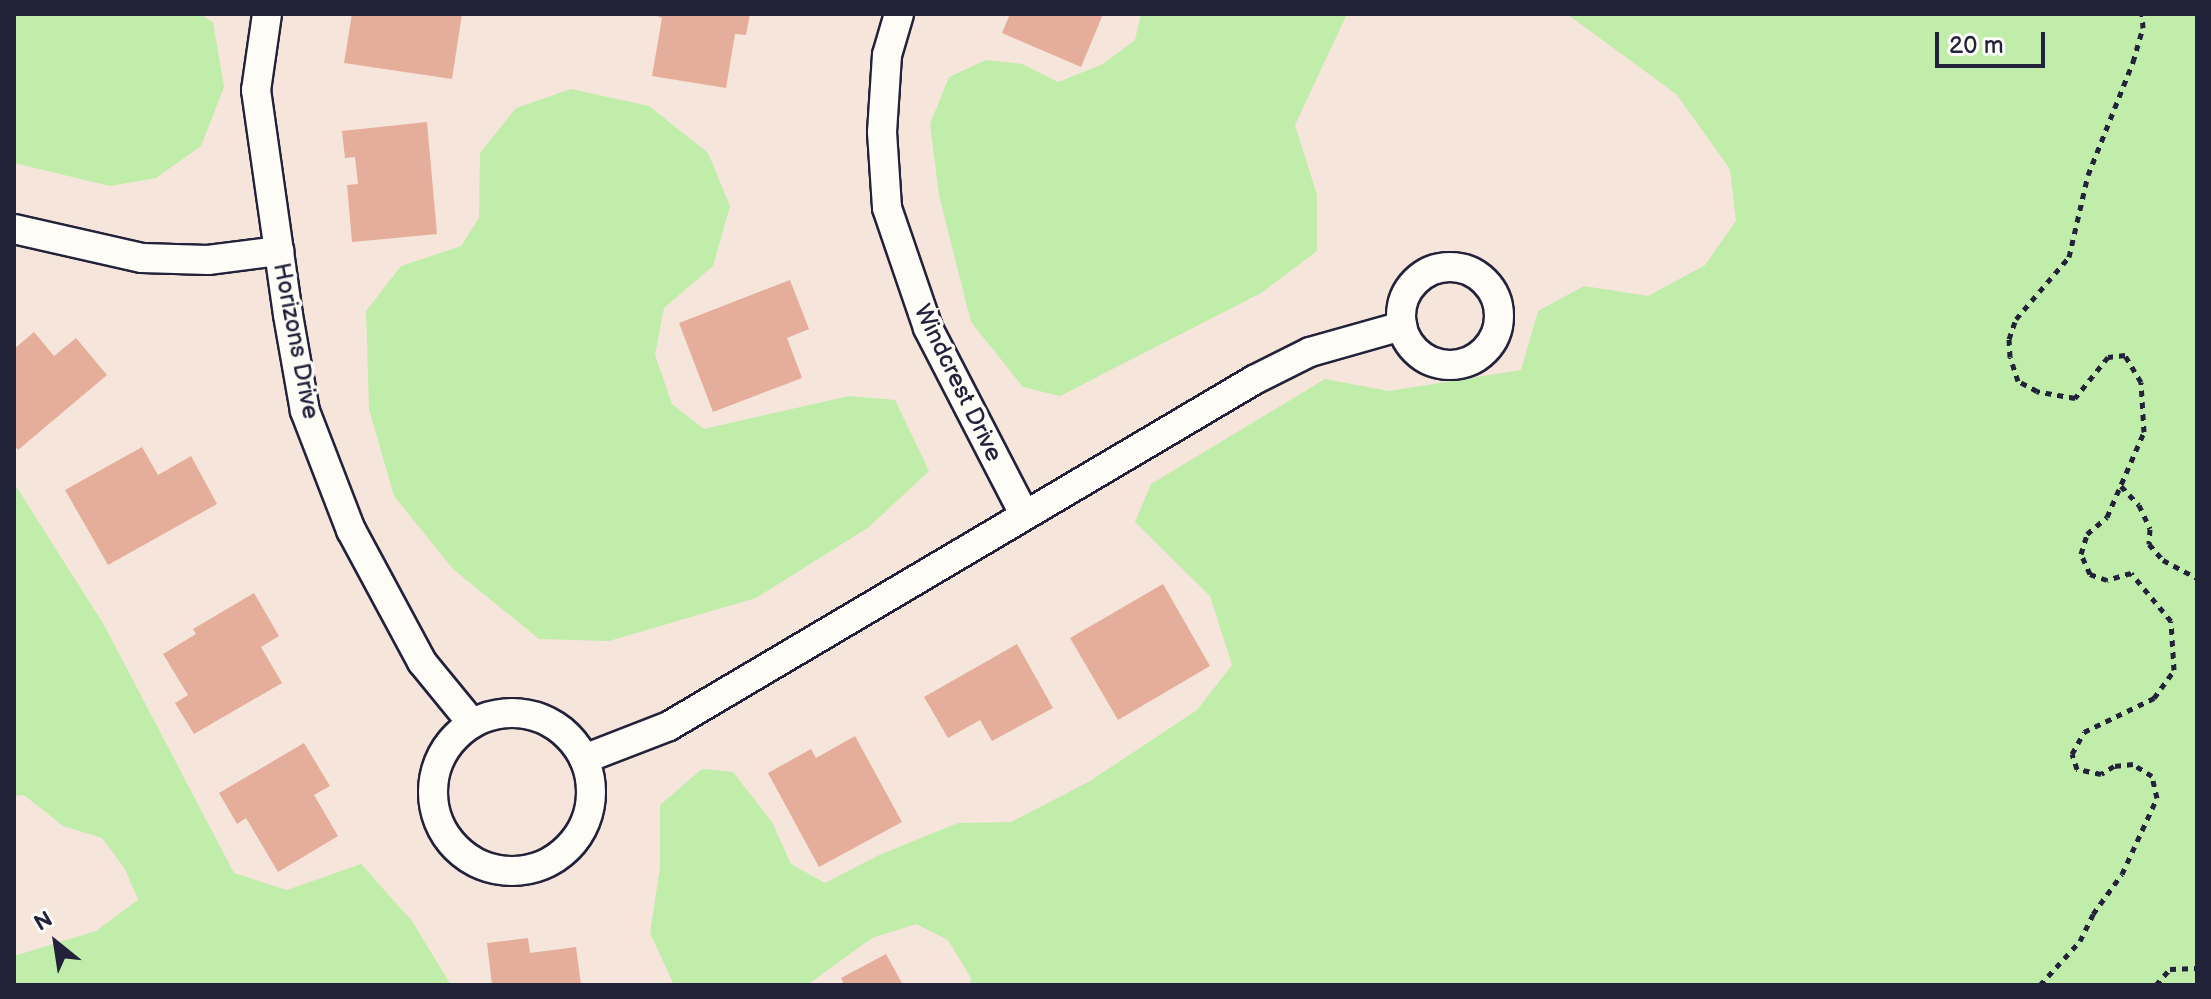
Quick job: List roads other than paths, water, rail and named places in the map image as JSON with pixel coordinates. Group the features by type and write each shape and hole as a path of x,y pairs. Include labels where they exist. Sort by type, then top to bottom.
{"street":[{"name":"Horizons Drive","path":"267,14 256,90 305,411 351,530 422,662 472,723"},
{"name":"Windcrest Drive","path":"899,14 887,55 882,132 887,208 928,328 1024,514"},
{"path":"14,229 142,258 208,260 279,251"},
{"path":"584,759 669,726 1254,380 1310,352 1402,326"},
{"path":"521,713 547,720 569,737 584,759 591,785 589,812 577,837 558,856 534,868 507,871 480,865 451,842 434,809 433,784 439,760 453,739 472,723 496,714 521,713"}]}
